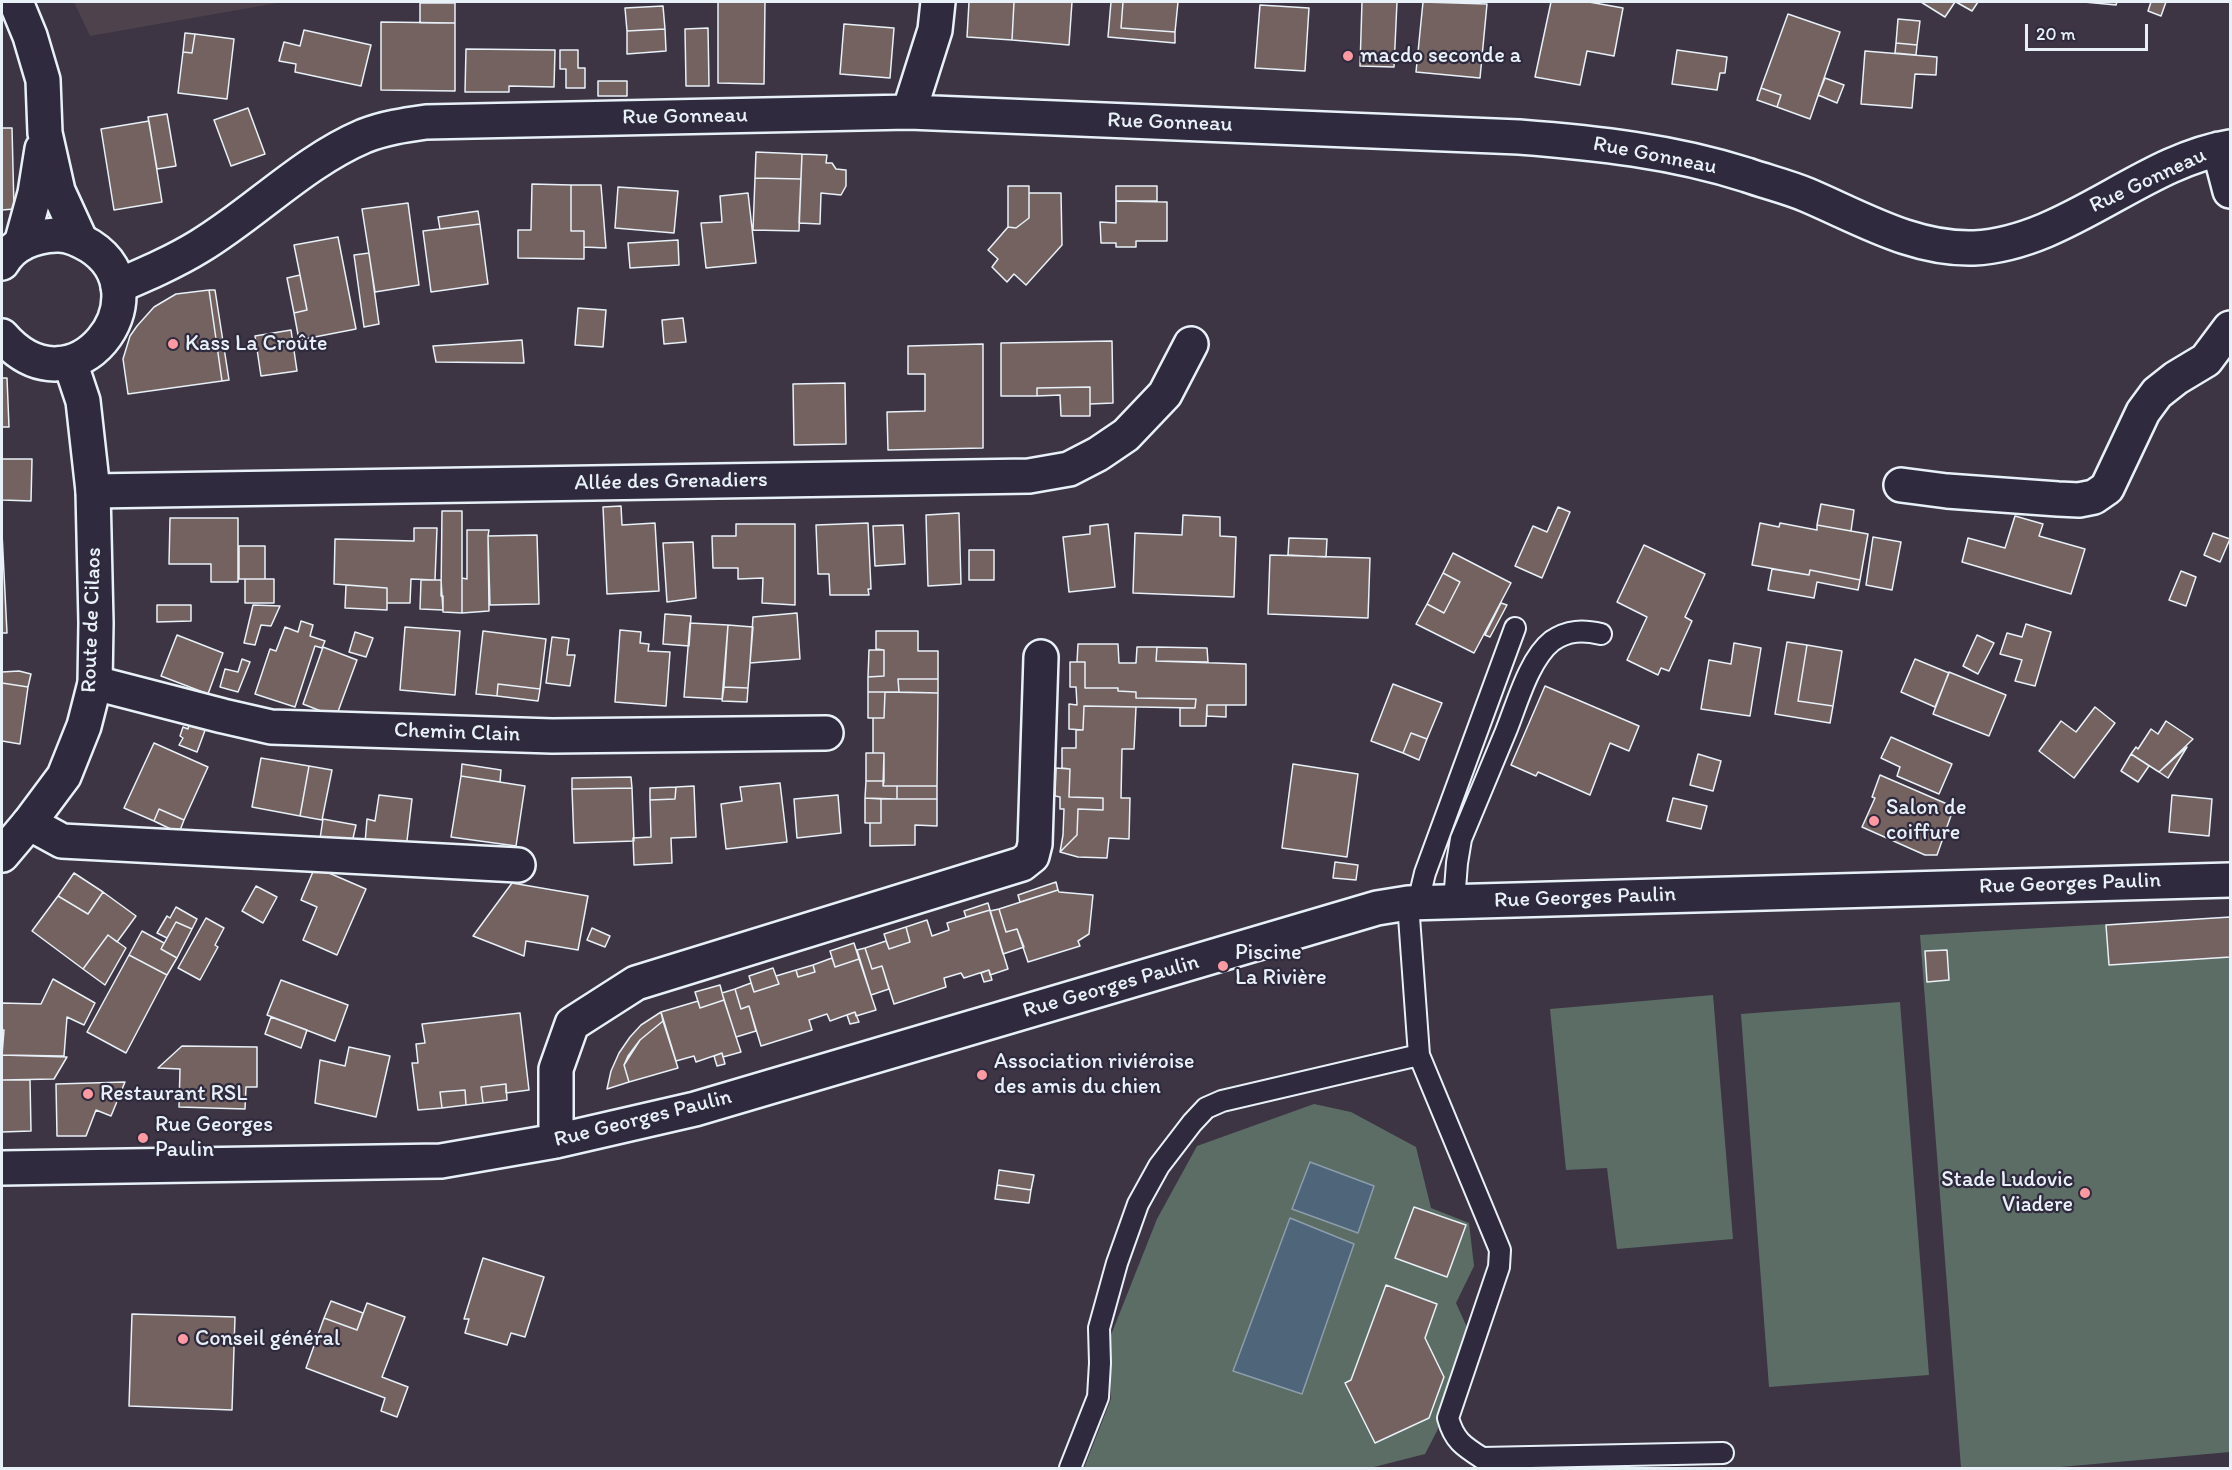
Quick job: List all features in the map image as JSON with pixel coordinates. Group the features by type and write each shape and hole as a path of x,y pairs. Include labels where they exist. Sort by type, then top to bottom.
{"street":[{"path":"16,2 30,36 43,80 45,133 58,191 80,239"},
{"path":"909,112 935,30 938,2"},
{"name":"Rue Gonneau","path":"118,286 201,246 333,151 365,135 396,126 426,122 909,112 1519,137 1596,144 1672,156 1743,174 1805,194 1891,233 1934,244 1974,248 2015,241 2052,228 2177,164 2225,148"},
{"path":"11,254 35,193 45,133"},
{"path":"2225,148 2230,191"},
{"path":"2,336 13,348 30,359 49,363 70,362 88,354 103,342 113,325 118,306 118,286 111,267 98,251 80,239 60,234 39,236 11,254"},
{"path":"1901,485 1947,491 2058,499 2079,500 2094,497 2107,488 2143,411 2157,393 2176,378 2206,360 2230,328"},
{"name":"Allée des Grenadiers","path":"93,491 1029,476 1069,469 1098,454 1126,435 1165,394 1191,345"},
{"name":"Route de Cilaos","path":"2,855 64,776 84,726 95,683 93,491 83,401 70,362"},
{"path":"556,1141 556,1069 572,1024 636,983 1022,864 1032,856 1035,844 1041,657"},
{"name":"Chemin Clain","path":"95,683 271,727 552,736 826,733"},
{"path":"29,823 62,841 518,865"},
{"name":"Rue Georges Paulin","path":"2,1168 441,1161 556,1141 695,1109 1377,908 1413,902 2230,880"}],"lane":[{"path":"1515,628 1413,902 1419,1055 1500,1250 1499,1268 1448,1418 1453,1435 1482,1458 1723,1453"},
{"path":"1454,902 1461,839 1526,681 1539,656 1552,641 1568,633 1584,630 1601,634"},
{"path":"1070,1468 1098,1397 1099,1328 1117,1263 1138,1204 1159,1166 1192,1123 1206,1108 1222,1101 1419,1055"}],"shaded area":[{"path":"74,2 283,2 90,36"}],"green space":[{"name":"Stade Ludovic Viadere","path":"2230,917 2230,1452 2049,1468 1961,1468 1920,935"},
{"path":"1713,995 1733,1239 1617,1249 1607,1168 1566,1170 1550,1009"},
{"path":"1900,1002 1929,1375 1769,1387 1741,1014"},
{"path":"1314,1104 1351,1112 1416,1147 1431,1208 1469,1223 1474,1266 1456,1303 1470,1334 1437,1431 1425,1454 1370,1468 1084,1468 1111,1399 1107,1345 1157,1219 1197,1146"}],"water":[{"path":"1310,1162 1374,1186 1358,1233 1292,1209"},
{"path":"1290,1218 1354,1244 1302,1394 1233,1371"}],"building":[{"path":"718,2 765,2 764,84 718,83"},
{"path":"969,2 1014,2 1012,40 967,37"},
{"path":"1014,2 1072,2 1069,45 1012,40"},
{"path":"1111,2 1123,2 1121,28 1175,32 1175,43 1108,37"},
{"path":"1123,2 1178,2 1175,32 1121,28"},
{"path":"1362,2 1397,2 1394,67 1360,66"},
{"path":"1423,2 1487,4 1480,78 1416,72"},
{"path":"1551,2 1589,2 1623,8 1614,56 1587,51 1580,85 1535,77"},
{"path":"1921,2 1955,2 1945,17"},
{"path":"1956,2 1978,2 1972,11"},
{"path":"2084,2 2117,2 2116,5"},
{"path":"2151,2 2166,2 2161,16 2148,11"},
{"path":"420,3 455,3 455,23 420,23"},
{"path":"1260,5 1309,8 1305,71 1255,68"},
{"path":"663,6 665,29 627,31 625,8"},
{"path":"1788,14 1840,32 1810,119 1777,107 1781,95 1761,88"},
{"path":"1898,19 1920,21 1917,45 1896,43"},
{"path":"381,22 455,23 455,91 381,90"},
{"path":"844,24 894,28 890,78 840,74"},
{"path":"708,28 709,86 686,86 685,29"},
{"path":"665,29 666,51 627,54 627,31"},
{"path":"304,30 371,45 361,86 295,72 296,64 279,61 284,42 300,46"},
{"path":"185,33 195,34 192,53 183,52"},
{"path":"195,34 234,39 227,99 178,93 183,52 192,53"},
{"path":"1896,43 1917,45 1916,55 1895,53"},
{"path":"466,49 555,50 554,87 509,86 509,92 465,92"},
{"path":"560,50 578,50 578,68 585,68 585,88 566,88 566,69 560,69"},
{"path":"1677,50 1727,57 1725,73 1720,73 1717,90 1672,84"},
{"path":"1865,51 1937,57 1936,75 1915,74 1912,108 1861,104"},
{"path":"1825,78 1844,85 1837,103 1818,95"},
{"path":"598,81 627,81 627,96 598,96"},
{"path":"1761,88 1781,95 1777,107 1757,100"},
{"path":"248,108 265,154 231,166 214,120"},
{"path":"167,114 176,166 157,169 148,117"},
{"path":"149,121 162,202 114,210 101,129"},
{"path":"2,128 12,128 14,209 2,210"},
{"path":"756,152 802,154 801,179 755,178"},
{"path":"802,154 827,155 826,163 832,163 836,169 846,170 846,186 841,195 821,193 820,224 799,223"},
{"path":"755,178 801,179 799,231 753,230"},
{"path":"532,184 571,185 571,231 584,231 584,259 518,258 518,230 531,230"},
{"path":"571,185 601,185 606,248 584,247 584,231 571,231"},
{"path":"1008,186 1029,186 1029,218 1016,228 1008,227"},
{"path":"1116,186 1157,186 1157,201 1116,201"},
{"path":"618,187 678,191 674,233 615,228"},
{"path":"748,193 756,263 706,268 701,223 722,222 720,196"},
{"path":"1029,193 1061,193 1062,245 1026,285 1014,274 1007,282 992,267 998,259 988,250 1008,227 1016,228 1029,218"},
{"path":"1116,201 1167,202 1167,241 1136,241 1136,247 1116,247 1116,243 1101,243 1100,222 1116,223"},
{"path":"408,203 419,285 375,292 362,209"},
{"path":"478,211 480,224 440,229 438,217"},
{"path":"480,224 488,284 431,292 423,231"},
{"path":"338,237 356,329 299,340 294,313 307,310 294,245"},
{"path":"678,240 679,265 630,268 628,243"},
{"path":"369,253 379,324 364,327 354,255"},
{"path":"300,275 307,310 294,313 287,278"},
{"path":"209,290 222,381 128,394 123,359 130,336 137,326 154,307 176,294"},
{"path":"209,290 215,290 229,380 222,381"},
{"path":"578,308 606,310 603,347 575,345"},
{"path":"683,318 686,342 664,344 662,320"},
{"path":"291,330 297,371 261,376 255,336"},
{"path":"522,340 524,363 436,362 433,346"},
{"path":"1112,341 1113,403 1090,404 1090,387 1037,388 1037,396 1001,396 1001,343"},
{"path":"983,344 983,448 888,450 887,412 925,411 925,374 908,374 908,346"},
{"path":"2,378 7,378 9,427 2,427"},
{"path":"845,383 846,444 794,445 793,384"},
{"path":"1090,387 1090,416 1061,416 1060,395 1037,396 1037,388"},
{"path":"2,459 32,459 31,501 2,500"},
{"path":"1821,504 1854,510 1851,531 1817,525"},
{"path":"621,506 622,525 655,523 659,591 607,594 603,507"},
{"path":"1558,507 1570,512 1542,578 1515,566 1533,526 1547,532"},
{"path":"442,511 462,511 462,613 443,612 443,596 441,596"},
{"path":"959,513 961,584 928,586 926,515"},
{"path":"1183,515 1220,517 1220,536 1236,537 1234,597 1133,593 1135,533 1182,535"},
{"path":"2015,516 2043,524 2039,536 2085,549 2071,594 1962,562 1968,538 2005,548"},
{"path":"170,518 238,518 238,582 211,582 211,564 169,564"},
{"path":"868,523 871,589 868,589 869,595 830,595 829,574 818,574 816,525"},
{"path":"1760,523 1779,527 1780,523 1817,530 1817,525 1868,534 1860,580 1810,570 1809,575 1752,565"},
{"path":"736,524 795,524 795,605 762,603 763,578 738,579 738,568 713,568 712,536 736,536"},
{"path":"1108,524 1115,587 1069,592 1063,537 1090,534 1090,526"},
{"path":"903,525 905,564 875,566 873,526"},
{"path":"414,528 437,528 435,580 411,579 410,603 387,603 387,588 334,584 335,539 414,541"},
{"path":"467,530 489,530 489,611 462,613 462,578 467,579"},
{"path":"2,533 7,633 2,633"},
{"path":"2213,533 2230,539 2220,562 2204,555"},
{"path":"537,535 539,604 490,605 488,536"},
{"path":"1873,537 1901,542 1892,590 1866,585"},
{"path":"1289,538 1327,539 1326,557 1288,555"},
{"path":"693,542 696,598 667,602 663,543"},
{"path":"1644,545 1705,574 1685,617 1692,621 1669,671 1661,668 1658,675 1627,660 1647,617 1617,602"},
{"path":"239,546 265,546 265,579 239,579"},
{"path":"969,550 994,550 994,580 969,580"},
{"path":"1453,553 1511,583 1474,653 1416,624 1427,604 1444,613 1460,582 1443,573"},
{"path":"1270,555 1370,558 1368,618 1268,614"},
{"path":"1772,569 1809,575 1810,570 1860,580 1858,590 1817,582 1814,598 1768,590"},
{"path":"2181,571 2196,577 2186,606 2169,600"},
{"path":"1443,573 1460,582 1444,613 1427,604"},
{"path":"245,579 274,579 274,603 245,603"},
{"path":"421,580 441,580 443,610 420,609"},
{"path":"346,585 387,588 387,610 345,608"},
{"path":"1501,603 1507,605 1490,637 1485,635"},
{"path":"157,605 191,605 191,621 157,622"},
{"path":"253,605 280,606 271,626 261,625 255,645 244,643"},
{"path":"797,613 800,659 750,663 753,617"},
{"path":"665,614 691,616 689,646 663,644"},
{"path":"301,621 313,625 310,636 325,641 322,648 315,646 295,707 255,694 270,649 276,651 285,627 298,632"},
{"path":"690,623 728,625 722,699 684,697"},
{"path":"2026,624 2051,632 2035,686 2015,681 2022,660 2000,654 2007,633 2022,637"},
{"path":"728,625 753,627 748,688 724,687"},
{"path":"405,627 460,631 455,695 400,690"},
{"path":"620,630 641,632 640,643 649,644 648,651 670,652 666,706 615,702"},
{"path":"483,631 546,639 540,689 498,684 497,696 476,694"},
{"path":"876,631 918,631 918,651 938,651 938,679 898,679 899,692 868,692 868,677 884,676 884,650 876,649"},
{"path":"355,632 373,638 366,657 349,652"},
{"path":"177,635 223,653 208,694 161,676"},
{"path":"1977,635 1994,643 1978,674 1963,666"},
{"path":"552,637 569,639 567,655 575,655 570,686 546,683"},
{"path":"1787,642 1807,645 1798,701 1833,706 1830,723 1775,714"},
{"path":"1734,643 1761,648 1750,716 1701,709 1709,660 1731,664"},
{"path":"1078,644 1118,644 1119,663 1136,663 1137,647 1157,647 1156,661 1246,664 1246,705 1207,705 1206,726 1180,726 1180,708 1195,708 1196,699 1136,698 1136,692 1118,691 1118,688 1085,688 1085,662 1077,662"},
{"path":"1807,645 1842,651 1833,706 1798,701"},
{"path":"323,647 357,660 336,717 303,704"},
{"path":"1157,647 1207,648 1208,662 1156,661"},
{"path":"869,650 884,650 884,676 868,677"},
{"path":"242,659 250,662 238,692 220,687 225,669 238,672"},
{"path":"1915,659 1949,673 1935,707 1901,692"},
{"path":"1070,662 1085,662 1085,688 1118,688 1118,691 1136,692 1136,698 1196,699 1195,708 1084,706 1083,730 1069,729 1069,704 1077,705 1076,687 1070,687"},
{"path":"19,671 31,674 28,687 2,683 2,672"},
{"path":"1949,672 2006,695 1989,736 1933,714"},
{"path":"898,679 938,679 938,693 899,692"},
{"path":"2,683 28,687 20,744 2,741"},
{"path":"498,684 540,689 538,701 497,696"},
{"path":"1393,684 1442,703 1427,739 1411,733 1403,753 1371,741"},
{"path":"1545,686 1639,726 1629,751 1610,743 1590,795 1538,772 1536,776 1511,765"},
{"path":"724,687 748,688 747,702 722,701"},
{"path":"868,692 885,692 884,718 868,718"},
{"path":"885,692 938,693 937,786 883,786 884,753 873,753 873,718 884,718"},
{"path":"1207,705 1226,705 1226,717 1207,716"},
{"path":"1084,706 1136,707 1134,749 1122,749 1121,798 1130,798 1129,839 1109,838 1107,858 1078,857 1060,852 1077,835 1078,809 1103,810 1103,798 1069,797 1070,769 1062,768 1062,748 1076,748 1076,730 1083,730"},
{"path":"2095,707 2115,723 2074,778 2039,751 2061,721 2076,732"},
{"path":"191,718 207,725 197,752 179,745 183,738 180,736 183,727 188,729"},
{"path":"2166,721 2193,739 2159,772 2131,754 2136,747 2138,749 2151,729 2158,734"},
{"path":"1411,733 1427,739 1419,760 1403,753"},
{"path":"1891,737 1952,764 1939,794 1897,776 1900,767 1881,758"},
{"path":"154,743 208,767 184,820 159,809 154,821 124,808"},
{"path":"2187,747 2168,778 2159,772"},
{"path":"866,753 884,753 884,781 866,781"},
{"path":"1698,754 1721,761 1713,791 1690,785"},
{"path":"2131,754 2149,766 2138,782 2121,771"},
{"path":"261,758 309,766 300,816 252,807"},
{"path":"462,764 501,770 500,782 461,776"},
{"path":"1293,764 1358,774 1347,857 1282,848"},
{"path":"309,766 332,770 322,820 300,816"},
{"path":"1056,768 1070,769 1069,797 1103,798 1103,810 1078,809 1077,835 1060,852 1064,809 1060,809 1060,797 1055,796"},
{"path":"1880,775 1954,807 1937,855 1925,855 1862,827 1875,798 1872,797"},
{"path":"461,776 525,786 516,846 451,837"},
{"path":"631,777 632,788 572,789 572,778"},
{"path":"866,781 884,781 883,786 897,786 897,799 865,798"},
{"path":"780,783 787,842 726,849 721,804 742,801 740,787"},
{"path":"694,786 696,837 671,838 672,863 634,865 633,838 651,837 650,800 675,799 676,787"},
{"path":"897,786 937,786 937,799 897,799"},
{"path":"676,787 675,799 650,800 650,788"},
{"path":"632,788 634,841 574,843 572,789"},
{"path":"379,795 412,799 406,849 365,843 367,819 375,821"},
{"path":"838,795 841,833 797,838 794,799"},
{"path":"2172,795 2212,799 2209,836 2169,832"},
{"path":"865,798 881,799 881,823 865,823"},
{"path":"1673,798 1707,806 1701,829 1667,821"},
{"path":"881,799 937,799 937,826 915,825 915,845 870,846 870,823 881,823"},
{"path":"159,809 184,820 179,833 154,821"},
{"path":"323,819 356,825 351,847 319,845"},
{"path":"1335,862 1358,865 1356,880 1333,878"},
{"path":"315,867 366,889 337,955 303,940 317,907 301,900"},
{"path":"74,873 103,892 88,914 58,896"},
{"path":"1056,882 1058,890 1020,902 1018,895"},
{"path":"512,883 588,896 578,950 526,941 524,956 473,936"},
{"path":"256,886 277,897 263,923 242,911"},
{"path":"1058,890 1059,892 1093,895 1089,934 1078,941 1080,946 1028,962 1017,929 1006,932 999,909"},
{"path":"103,892 136,916 117,942 108,935 83,969 32,931 58,896 88,914"},
{"path":"988,903 990,910 966,917 964,911"},
{"path":"176,907 197,919 192,929 176,922 167,938 157,933 167,916 170,918"},
{"path":"999,909 1006,932 1017,929 1024,947 1003,954 990,911"},
{"path":"990,910 1008,969 990,975 989,970 964,978 961,973 944,978 946,987 894,1004 882,966 872,969 865,948 886,941 889,949 910,942 906,927 927,920 932,936 949,930 947,923"},
{"path":"2230,917 2230,957 2109,965 2106,925"},
{"path":"206,918 224,928 215,945 218,947 200,980 178,968"},
{"path":"176,922 192,929 177,958 161,949"},
{"path":"906,927 910,942 889,949 884,934"},
{"path":"592,928 610,936 605,947 587,940"},
{"path":"142,931 164,943 161,949 177,958 167,975 129,955"},
{"path":"108,935 126,948 105,985 83,969"},
{"path":"854,943 859,959 835,967 830,951"},
{"path":"865,948 872,969 882,966 889,989 871,995 857,950"},
{"path":"1947,950 1949,980 1927,982 1925,951"},
{"path":"129,955 167,975 126,1053 87,1032"},
{"path":"832,958 835,967 859,959 876,1010 856,1016 855,1012 830,1021 827,1014 809,1020 812,1030 761,1046 749,1006 741,1009 735,989 751,983 754,992 779,984 776,976 796,970 798,977 815,972 813,965"},
{"path":"813,965 815,972 798,977 796,970"},
{"path":"773,968 779,984 754,992 749,976"},
{"path":"989,970 992,980 984,982 981,973"},
{"path":"53,979 95,1003 84,1025 67,1017 64,1056 2,1055 4,1030 2,1030 2,1003 41,1004"},
{"path":"281,980 348,1005 335,1041 267,1015"},
{"path":"720,985 724,1000 700,1008 695,992"},
{"path":"735,989 741,1009 749,1006 756,1031 736,1037 722,993"},
{"path":"724,1000 741,1052 723,1057 722,1053 696,1062 694,1056 676,1061 661,1012 698,1001 700,1008"},
{"path":"661,1012 663,1021 640,1040 624,1065 629,1082 607,1089 611,1071 630,1037 641,1025"},
{"path":"855,1012 859,1022 850,1024 847,1015"},
{"path":"520,1013 529,1090 506,1093 506,1084 481,1087 483,1103 466,1105 465,1090 440,1092 442,1108 418,1110 412,1063 418,1063 416,1044 425,1043 422,1024"},
{"path":"271,1017 307,1030 301,1048 265,1034"},
{"path":"663,1021 678,1068 629,1082 624,1065 628,1056 640,1040"},
{"path":"2,1030 4,1030 2,1055"},
{"path":"182,1046 257,1047 257,1087 246,1087 245,1109 179,1107 180,1069 158,1068"},
{"path":"349,1047 390,1056 376,1117 315,1103 320,1060 345,1066"},
{"path":"722,1053 725,1064 717,1066 714,1056"},
{"path":"2,1055 67,1057 54,1079 2,1080"},
{"path":"2,1080 30,1080 31,1131 2,1132"},
{"path":"125,1082 111,1116 96,1110 86,1136 57,1136 56,1084"},
{"path":"506,1084 507,1100 483,1103 481,1087"},
{"path":"465,1090 466,1105 442,1108 440,1092"},
{"path":"999,1170 1034,1175 1031,1190 997,1185"},
{"path":"997,1185 1031,1190 1029,1203 995,1199"},
{"path":"1414,1207 1466,1225 1447,1277 1395,1258"},
{"path":"483,1258 544,1277 525,1337 511,1333 507,1345 465,1333 469,1319 464,1319"},
{"path":"1386,1285 1437,1304 1425,1338 1444,1377 1429,1418 1375,1443 1345,1383 1351,1380"},
{"path":"331,1301 363,1313 357,1330 324,1318"},
{"path":"367,1303 405,1317 382,1377 408,1387 397,1417 381,1411 385,1398 306,1368 324,1318 357,1330"},
{"path":"132,1314 235,1317 232,1410 129,1406"}],"place":[{"name":"macdo seconde a","path":"1348,56"},
{"name":"Kass La Croûte","path":"173,344"},
{"name":"Salon de coiffure","path":"1874,821"},
{"name":"Piscine La Rivière","path":"1223,966"},
{"name":"Association riviéroise des amis du chien","path":"982,1075"},
{"name":"Restaurant RSL","path":"88,1094"},
{"name":"Rue Georges Paulin","path":"143,1138"},
{"name":"Stade Ludovic Viadere","path":"2085,1193"},
{"name":"Conseil général","path":"183,1339"}]}
